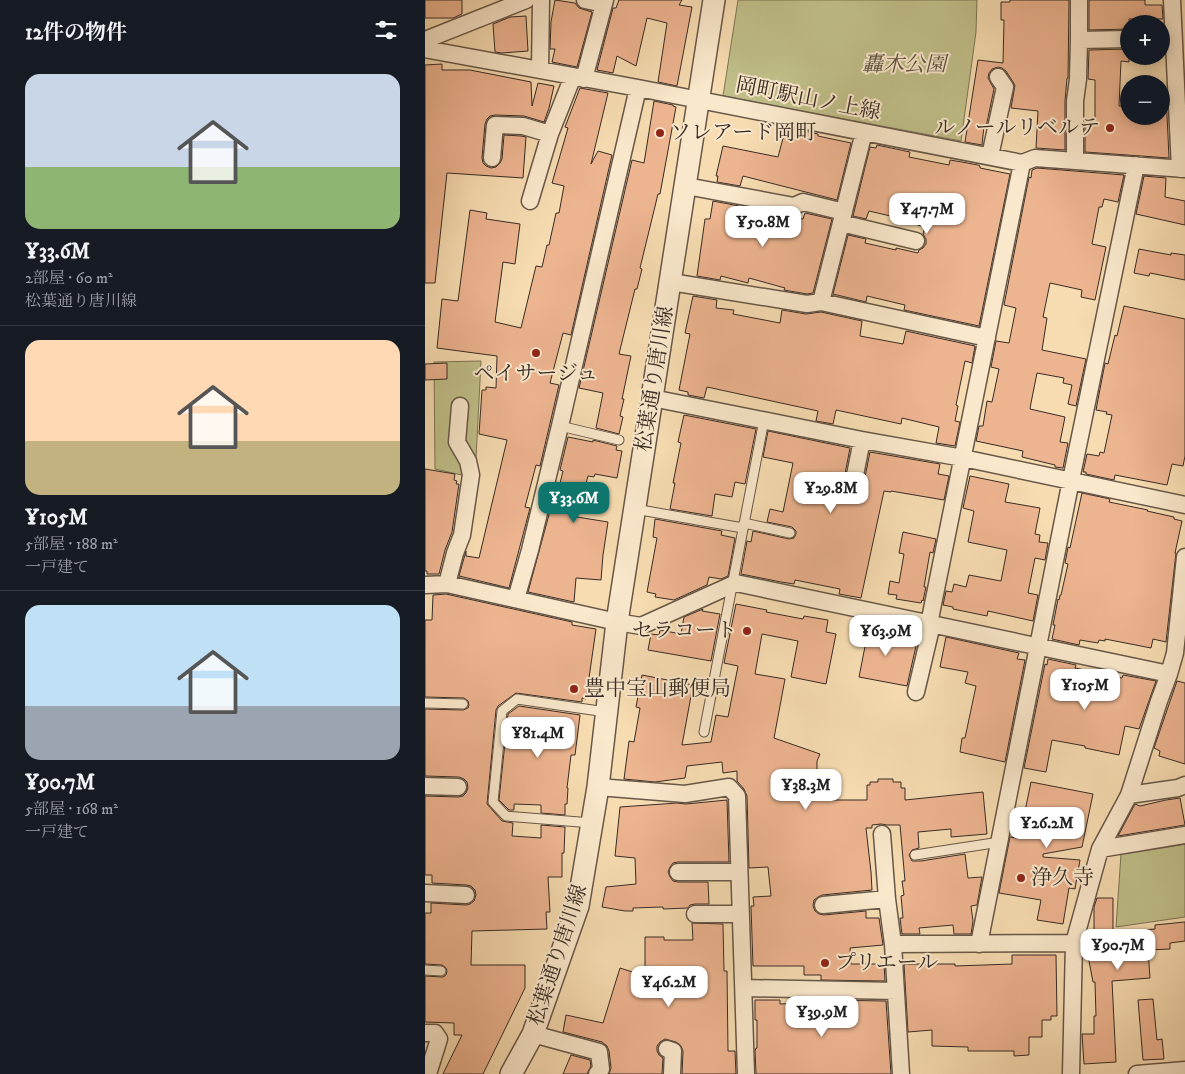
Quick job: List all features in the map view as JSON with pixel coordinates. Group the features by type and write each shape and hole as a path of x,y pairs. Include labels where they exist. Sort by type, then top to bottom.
{"street":[{"path":"425,40 526,0"},
{"path":"539,69 541,0"},
{"path":"530,201 550,134 579,77 604,2 585,0"},
{"name":"松葉通り唐川線","path":"511,1074 533,1034 578,906 598,787 617,622 714,0"},
{"path":"1075,161 1079,0"},
{"path":"1172,0 1183,169"},
{"path":"1079,40 1120,39"},
{"name":"岡町駅山ノ上線","path":"425,49 699,99 1022,163 1035,158 1183,169"},
{"path":"990,156 1005,87 998,77"},
{"path":"516,599 560,426 638,88"},
{"path":"492,158 495,125 523,126 550,134"},
{"path":"821,302 865,132"},
{"path":"916,692 1022,163"},
{"path":"979,944 1136,165"},
{"path":"686,186 795,206 803,202 916,241"},
{"path":"671,282 807,304 821,302 987,338"},
{"path":"652,398 861,440 963,458 1185,505"},
{"path":"447,584 462,535 471,475 467,461 457,442 459,406"},
{"path":"853,485 861,440"},
{"path":"1071,1074 1074,943 1100,849 1129,795 1159,701 1169,674 1180,654 1185,558"},
{"path":"425,585 447,584 641,626 736,583 1169,674"},
{"path":"425,786 458,787"},
{"path":"1129,795 1185,786"},
{"path":"598,787 685,794 729,787 737,796 746,1074"},
{"path":"882,834 887,900 893,944 901,1074"},
{"path":"1100,849 1185,834"},
{"path":"677,872 739,872"},
{"path":"425,893 466,895"},
{"path":"823,905 887,900"},
{"path":"695,914 741,914"},
{"path":"893,944 1074,943"},
{"path":"744,988 896,991"},
{"path":"425,1033 435,1033 439,1039 428,1074"},
{"path":"533,1034 599,1052 601,1069 597,1074"},
{"path":"667,1049 673,1052 672,1074"},
{"path":"1137,1074 1185,1070"}],"lane":[{"path":"704,732 764,420"},
{"path":"560,426 619,440"},
{"path":"635,509 790,533"},
{"path":"592,823 506,816 493,802 502,710 517,699 606,712"},
{"path":"425,703 463,704"},
{"path":"915,855 999,842"},
{"path":"425,970 441,970"}],"green space":[{"name":"轟木公園","path":"738,0 977,0 976,32 961,141 723,96"},
{"path":"481,361 475,478 435,469 434,362"},
{"path":"1185,844 1185,917 1116,927 1121,854"}],"building":[{"path":"425,0 462,0 462,14 453,18 425,18"},
{"path":"555,0 575,3 579,8 592,12 577,67 552,62 555,49 550,49 551,22"},
{"path":"619,0 682,0 679,5 692,7 677,86 658,82 667,23 647,18 636,66 617,56 613,73 597,70 613,8 616,8"},
{"path":"1010,0 1069,0 1065,150 1036,148 1038,111 1011,108 1015,85 1006,71 998,67 992,69 989,73 988,78 994,89 986,127 984,126 982,145 965,142 978,60 1003,63 1004,20 1001,20 1001,2 1010,2"},
{"path":"1089,0 1145,0 1145,5 1162,5 1163,15 1120,15 1120,29 1089,30"},
{"path":"526,16 528,51 495,52 493,24 510,17"},
{"path":"1120,49 1120,125 1167,125 1169,158 1085,152 1085,120 1095,121 1095,80 1088,79 1089,50"},
{"path":"442,64 442,70 470,70 531,82 532,106 538,83 554,86 544,122 524,116 495,115 490,116 485,124 482,158 483,163 491,168 496,167 502,159 504,135 526,137 523,178 447,173 435,283 425,283 425,65"},
{"path":"580,88 608,93 591,164 598,151 612,155 571,335 563,333 550,383 559,385 540,466 536,465 525,507 530,508 509,588 459,576 466,551 466,556 479,558 507,440 479,434 482,390 486,390 486,387 496,388 497,356 437,348 442,299 458,301 470,210 487,213 486,219 520,224 515,264 503,262 495,322 521,328 536,266 542,267 556,213 559,213 564,186 552,183 568,128 565,127"},
{"path":"654,101 676,107 660,194 658,194 640,268 642,269 637,289 635,289 619,354 631,356 622,399 624,399 620,416 623,417 619,434 596,428 603,393 579,388 632,160 644,163"},
{"path":"786,127 851,143 837,200 743,176 740,186 717,182 718,176 716,176 723,146 778,157"},
{"path":"877,145 910,152 909,157 949,165 950,160 962,162 1010,174 979,326 904,310 905,305 867,296 866,302 833,294 848,235 866,239 865,243 918,253 926,244 923,234 925,227 911,223 912,221 869,211 866,219 853,216 870,147 876,148"},
{"path":"1037,168 1124,175 1118,202 1104,199 1102,207 1099,207 1092,244 1106,247 1095,300 1081,297 1082,290 1050,283 1043,317 1047,318 1042,350 1086,359 1076,406 1068,404 1072,385 1063,383 1064,378 1037,373 1030,409 1065,417 1060,442 1068,443 1063,468 1022,457 1023,451 976,441 979,426 983,426 987,401 992,402 999,369 991,367 996,341 1009,343 1016,308 1004,305 1029,177 1031,178 1032,170"},
{"path":"1144,176 1166,178 1165,197 1185,201 1185,225 1136,214"},
{"path":"713,201 739,206 738,214 777,220 778,214 803,219 805,213 832,219 813,293 807,294 784,290 785,288 749,278 748,283 721,276 720,280 697,276 705,219 710,219"},
{"path":"1139,249 1171,255 1171,253 1185,255 1185,280 1150,273 1149,276 1134,273"},
{"path":"693,296 717,300 716,308 734,310 733,314 780,323 782,310 806,314 821,312 862,321 860,336 903,344 906,331 975,346 972,363 965,361 956,405 958,406 955,421 960,422 955,446 936,443 939,427 902,418 901,424 836,410 833,424 816,421 818,411 707,387 704,398 688,395 688,392 679,390 690,334 685,333"},
{"path":"1124,306 1185,319 1185,456 1183,466 1172,464 1167,485 1115,475 1114,480 1083,472 1087,454 1099,456 1100,452 1104,453 1112,415 1096,410 1105,363 1108,364"},
{"path":"447,363 447,379 425,380 425,364"},
{"path":"684,415 756,429 745,484 735,482 732,497 715,494 712,516 670,509 681,443 678,442"},
{"path":"768,431 850,448 843,484 844,489 851,495 857,494 863,487 870,452 940,464 938,474 949,476 944,500 884,491 861,598 839,594 840,589 795,580 794,584 741,574 747,541 751,542 753,531 789,539 794,538 796,534 792,527 767,522 770,509 783,512 793,463 763,457"},
{"path":"568,437 593,442 593,440 617,446 616,450 622,451 617,478 595,474 594,477 588,476 577,517 608,522 601,580 576,578 574,602 528,592 550,511 553,512 563,471 560,470"},
{"path":"425,469 455,474 454,480 457,481 456,484 459,484 452,532 439,574 427,574 427,571 425,571"},
{"path":"970,476 1009,484 1005,502 1040,508 1035,534 1040,535 1039,542 1048,543 1045,560 1035,558 1028,593 1038,595 1033,621 988,611 987,616 943,605 946,591 952,592 954,584 966,587 969,575 1001,581 1007,550 968,542 974,511 963,508"},
{"path":"1082,493 1110,499 1109,502 1148,510 1182,521 1175,553 1166,642 1153,639 1151,648 1105,639 1105,641 1099,640 1098,643 1080,640 1079,645 1052,639 1058,599 1061,595 1068,564 1065,563 1068,547 1070,548"},
{"path":"655,519 722,531 721,535 735,538 728,576 721,579 709,577 707,585 674,600 655,597 656,594 647,592 657,538 653,537"},
{"path":"903,532 936,539 933,553 930,552 924,587 926,587 921,603 896,599 897,595 888,594 890,581 899,583 904,554 899,553"},
{"path":"446,594 572,622 572,625 596,629 586,699 582,698 582,702 516,693 498,706 496,710 487,804 502,821 513,823 512,836 541,838 541,825 565,827 562,877 548,877 550,912 546,912 547,929 472,931 471,965 525,965 525,988 483,1074 443,1074 462,1035 454,1035 454,1023 425,1022 425,976 443,977 447,971 442,965 425,964 425,913 431,913 431,903 466,905 474,901 476,895 475,890 471,886 432,883 432,875 425,875 425,796 458,797 463,796 468,788 467,782 459,777 425,776 425,709 463,710 468,708 469,705 468,701 464,698 425,697 425,620 432,620 433,595"},
{"path":"736,604 803,619 804,616 828,620 826,632 836,634 826,684 791,677 798,641 762,634 755,674 785,679 774,738 820,754 817,761 817,800 867,800 867,785 870,785 870,782 878,782 878,779 893,779 893,782 901,782 901,788 905,788 905,800 983,792 987,834 951,837 951,829 918,832 919,848 912,850 909,855 912,861 921,861 965,854 968,878 982,877 977,905 971,906 973,921 971,934 954,934 953,925 919,928 920,934 902,934 900,918 903,918 901,896 904,895 902,881 905,881 900,825 881,824 872,825 872,828 866,828 872,890 822,895 814,900 813,906 819,914 866,911 866,918 879,918 883,945 850,948 851,964 884,964 885,981 821,980 821,975 804,975 804,966 753,966 751,906 754,906 753,897 771,896 768,867 749,868 747,796 737,781 737,771 723,773 722,762 687,766 685,778 655,782 624,779 629,741 634,742 640,708 636,707 642,675 693,685 682,745 711,742 716,715 728,717 738,666 724,663"},
{"path":"703,609 702,611 720,614 711,661 648,650 651,634 659,635 660,630 681,634 684,617"},
{"path":"870,621 888,625 885,639 916,646 907,686 859,677"},
{"path":"946,637 1019,653 1017,659 1025,660 1005,762 960,752 962,738 965,738 976,686 965,683 968,672 940,667"},
{"path":"1048,659 1076,665 1075,668 1122,678 1123,675 1156,681 1139,729 1125,726 1119,755 1052,740 1046,772 1024,768 1045,664 1047,665"},
{"path":"1177,681 1185,683 1185,764 1159,756 1160,751 1154,748"},
{"path":"519,706 580,715 575,755 571,755 565,815 541,813 541,805 514,804 514,810 509,810 499,800 508,714"},
{"path":"1031,782 1093,794 1082,847 1043,854 1043,857 1080,860 1075,889 1069,888 1063,924 1037,920 1041,900 999,893 1010,837 1017,838 1022,810 1025,811"},
{"path":"1180,798 1185,825 1118,836 1135,804 1140,806"},
{"path":"727,800 729,862 678,862 673,863 668,872 673,881 708,882 709,904 695,904 690,905 688,908 633,908 633,911 602,907 606,887 636,884 635,858 615,856 620,807"},
{"path":"1097,898 1113,898 1113,932 1155,929 1155,925 1185,922 1185,941 1170,943 1170,949 1148,950 1150,978 1112,981 1116,1062 1084,1064 1082,1034 1094,1034 1094,1016 1096,1016 1095,982 1093,982 1085,940 1087,934 1094,933 1094,907"},
{"path":"692,923 723,924 724,971 727,971 728,1051 735,1051 736,1074 682,1074 683,1051 681,1046 676,1042 665,1039 657,1046 659,1055 663,1058 662,1074 609,1074 611,1068 607,1046 602,1042 563,1032 566,1015 603,1023 620,968 645,976 645,937 664,937 664,940 693,940"},
{"path":"1012,955 1056,955 1057,1016 1051,1016 1051,1020 1042,1020 1042,1037 1029,1037 1029,1055 1014,1056 1014,1051 968,1051 968,1047 932,1046 932,1030 908,1032 904,964 955,964 955,966 1012,964"},
{"path":"1153,999 1157,1040 1162,1039 1164,1059 1143,1060 1138,1000"},
{"path":"755,1000 780,1000 780,1004 821,1002 821,1000 886,1001 891,1074 756,1074 757,1020 755,1020"},
{"path":"571,1055 590,1060 591,1066 587,1074 563,1074"}],"place":[{"name":"ルノールリベルテ","path":"1110,128"},
{"name":"ソレアード岡町","path":"660,133"},
{"name":"ペイサージュ","path":"536,353"},
{"name":"セラコート","path":"747,631"},
{"name":"豊中宝山郵便局","path":"574,689"},
{"name":"浄久寺","path":"1021,878"},
{"name":"プリエール","path":"825,963"}]}
